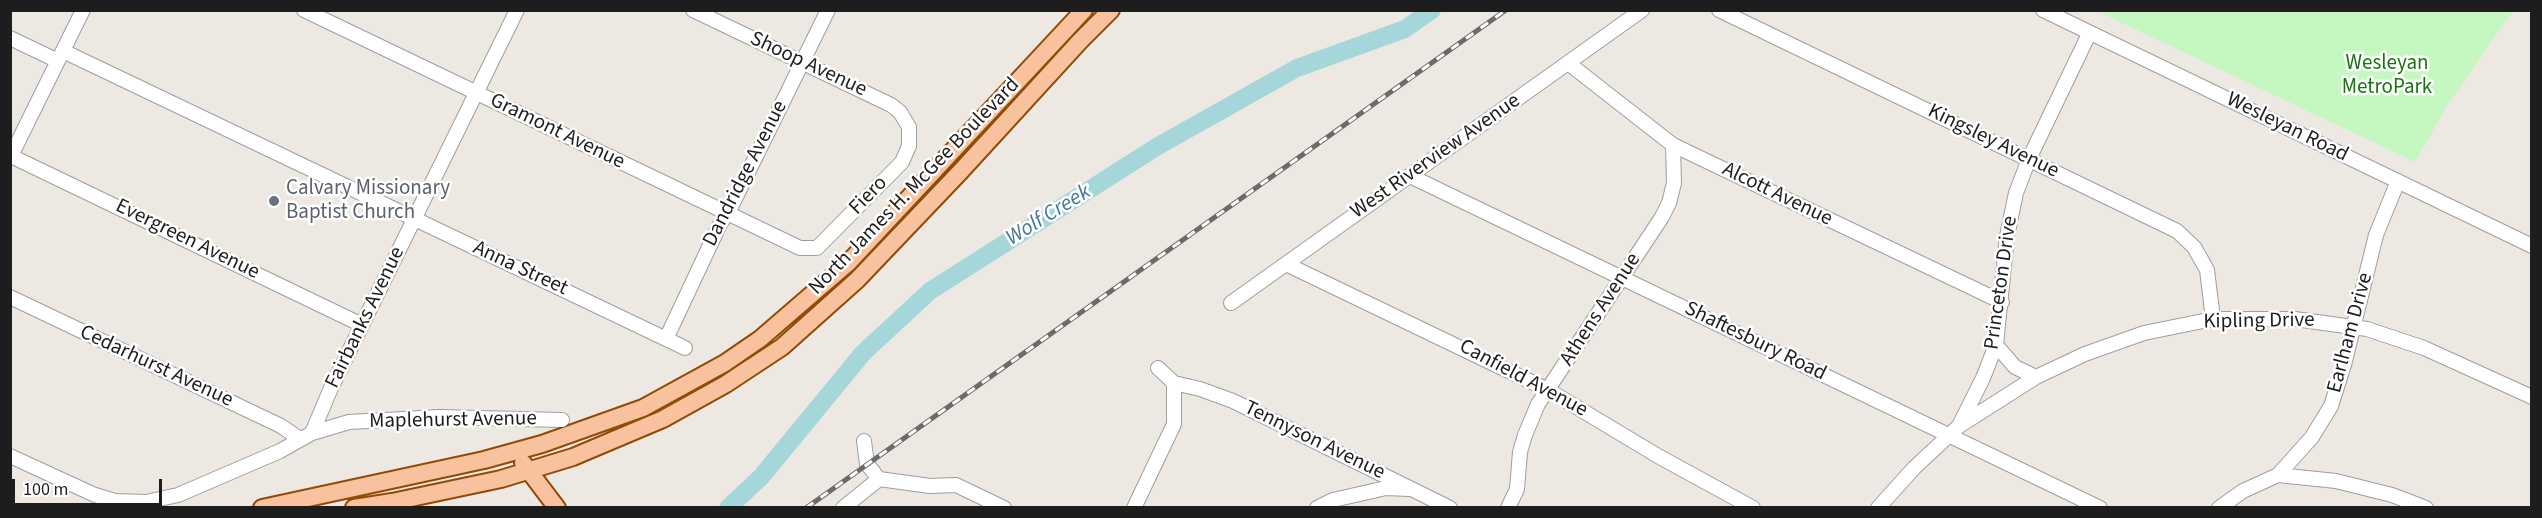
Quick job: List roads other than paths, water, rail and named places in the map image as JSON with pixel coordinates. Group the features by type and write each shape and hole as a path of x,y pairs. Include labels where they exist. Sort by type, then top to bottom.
{"main road":[{"name":"North James H. McGee Boulevard","path":"354,507 392,502 529,471 619,440 703,398 782,347 857,280 1111,10"},
{"name":"North James H. McGee Boulevard","path":"262,507 515,452 643,408 722,365 760,339 848,263 1077,13"},
{"path":"515,452 557,507"}],"street":[{"path":"11,157 83,10"},
{"name":"Gramont Avenue","path":"304,10 800,248 811,249"},
{"name":"Fairbanks Avenue","path":"306,436 517,10"},
{"name":"Shoop Avenue","path":"693,10 891,105 903,116 909,132"},
{"name":"Dandridge Avenue","path":"666,339 828,10"},
{"name":"West Riverview Avenue","path":"1231,303 1642,10"},
{"name":"Kingsley Avenue","path":"1719,10 2169,227 2186,238 2194,247 2207,270 2213,319"},
{"name":"Wesleyan Road","path":"2043,10 2532,246"},
{"path":"1077,13 1091,30"},
{"name":"Princeton Drive","path":"1878,507 1954,430 1983,378 1996,345 2010,219 2029,159 2089,34"},
{"name":"Anna Street","path":"10,38 60,56 415,219 685,348"},
{"name":"Alcott Avenue","path":"1568,63 1673,145 2002,302"},
{"name":"Fiero","path":"811,249 825,242 902,162 909,146 909,132"},
{"name":"Athens Avenue","path":"1508,507 1517,489 1520,452 1538,404 1669,203 1674,183 1673,145"},
{"name":"Evergreen Avenue","path":"11,157 362,325"},
{"name":"Shaftesbury Road","path":"1410,177 1622,278 1954,430 2100,507"},
{"name":"Earlham Drive","path":"2219,507 2243,491 2278,475 2312,437 2331,406 2376,235 2398,181"},
{"name":"Canfield Avenue","path":"1286,264 1548,390 1658,456 1753,507"},
{"name":"Cedarhurst Avenue","path":"10,297 306,436"},
{"name":"Kipling Drive","path":"1954,430 2036,377 2115,342 2173,326 2213,319 2295,319 2353,327 2397,337 2532,397"},
{"path":"1996,345 2014,367 2036,377"},
{"path":"1134,507 1171,433 1175,411 1174,383 1158,368"},
{"name":"Tennyson Avenue","path":"1174,383 1200,389 1233,401 1450,507"},
{"name":"Maplehurst Avenue","path":"10,456 95,495 115,501 146,502 178,495 280,451 306,436 349,422 439,417 562,420"},
{"path":"864,441 867,464 879,479 930,486 956,485 1004,507"},
{"path":"2278,475 2346,483 2426,507"},
{"path":"843,507 879,479"},
{"path":"1317,507 1333,500 1386,488 1414,490"},
{"path":"1517,489 1521,507"}],"waterway":[{"name":"Wolf Creek","path":"728,508 761,477 863,353 930,291 1158,146 1297,68 1405,29 1432,10"}],"railway":[{"path":"806,508 1506,10"}],"place":[{"name":"Calvary Missionary Baptist Church","path":"274,201"}],"park label":[{"name":"Wesleyan MetroPark","path":"2387,76"}]}
